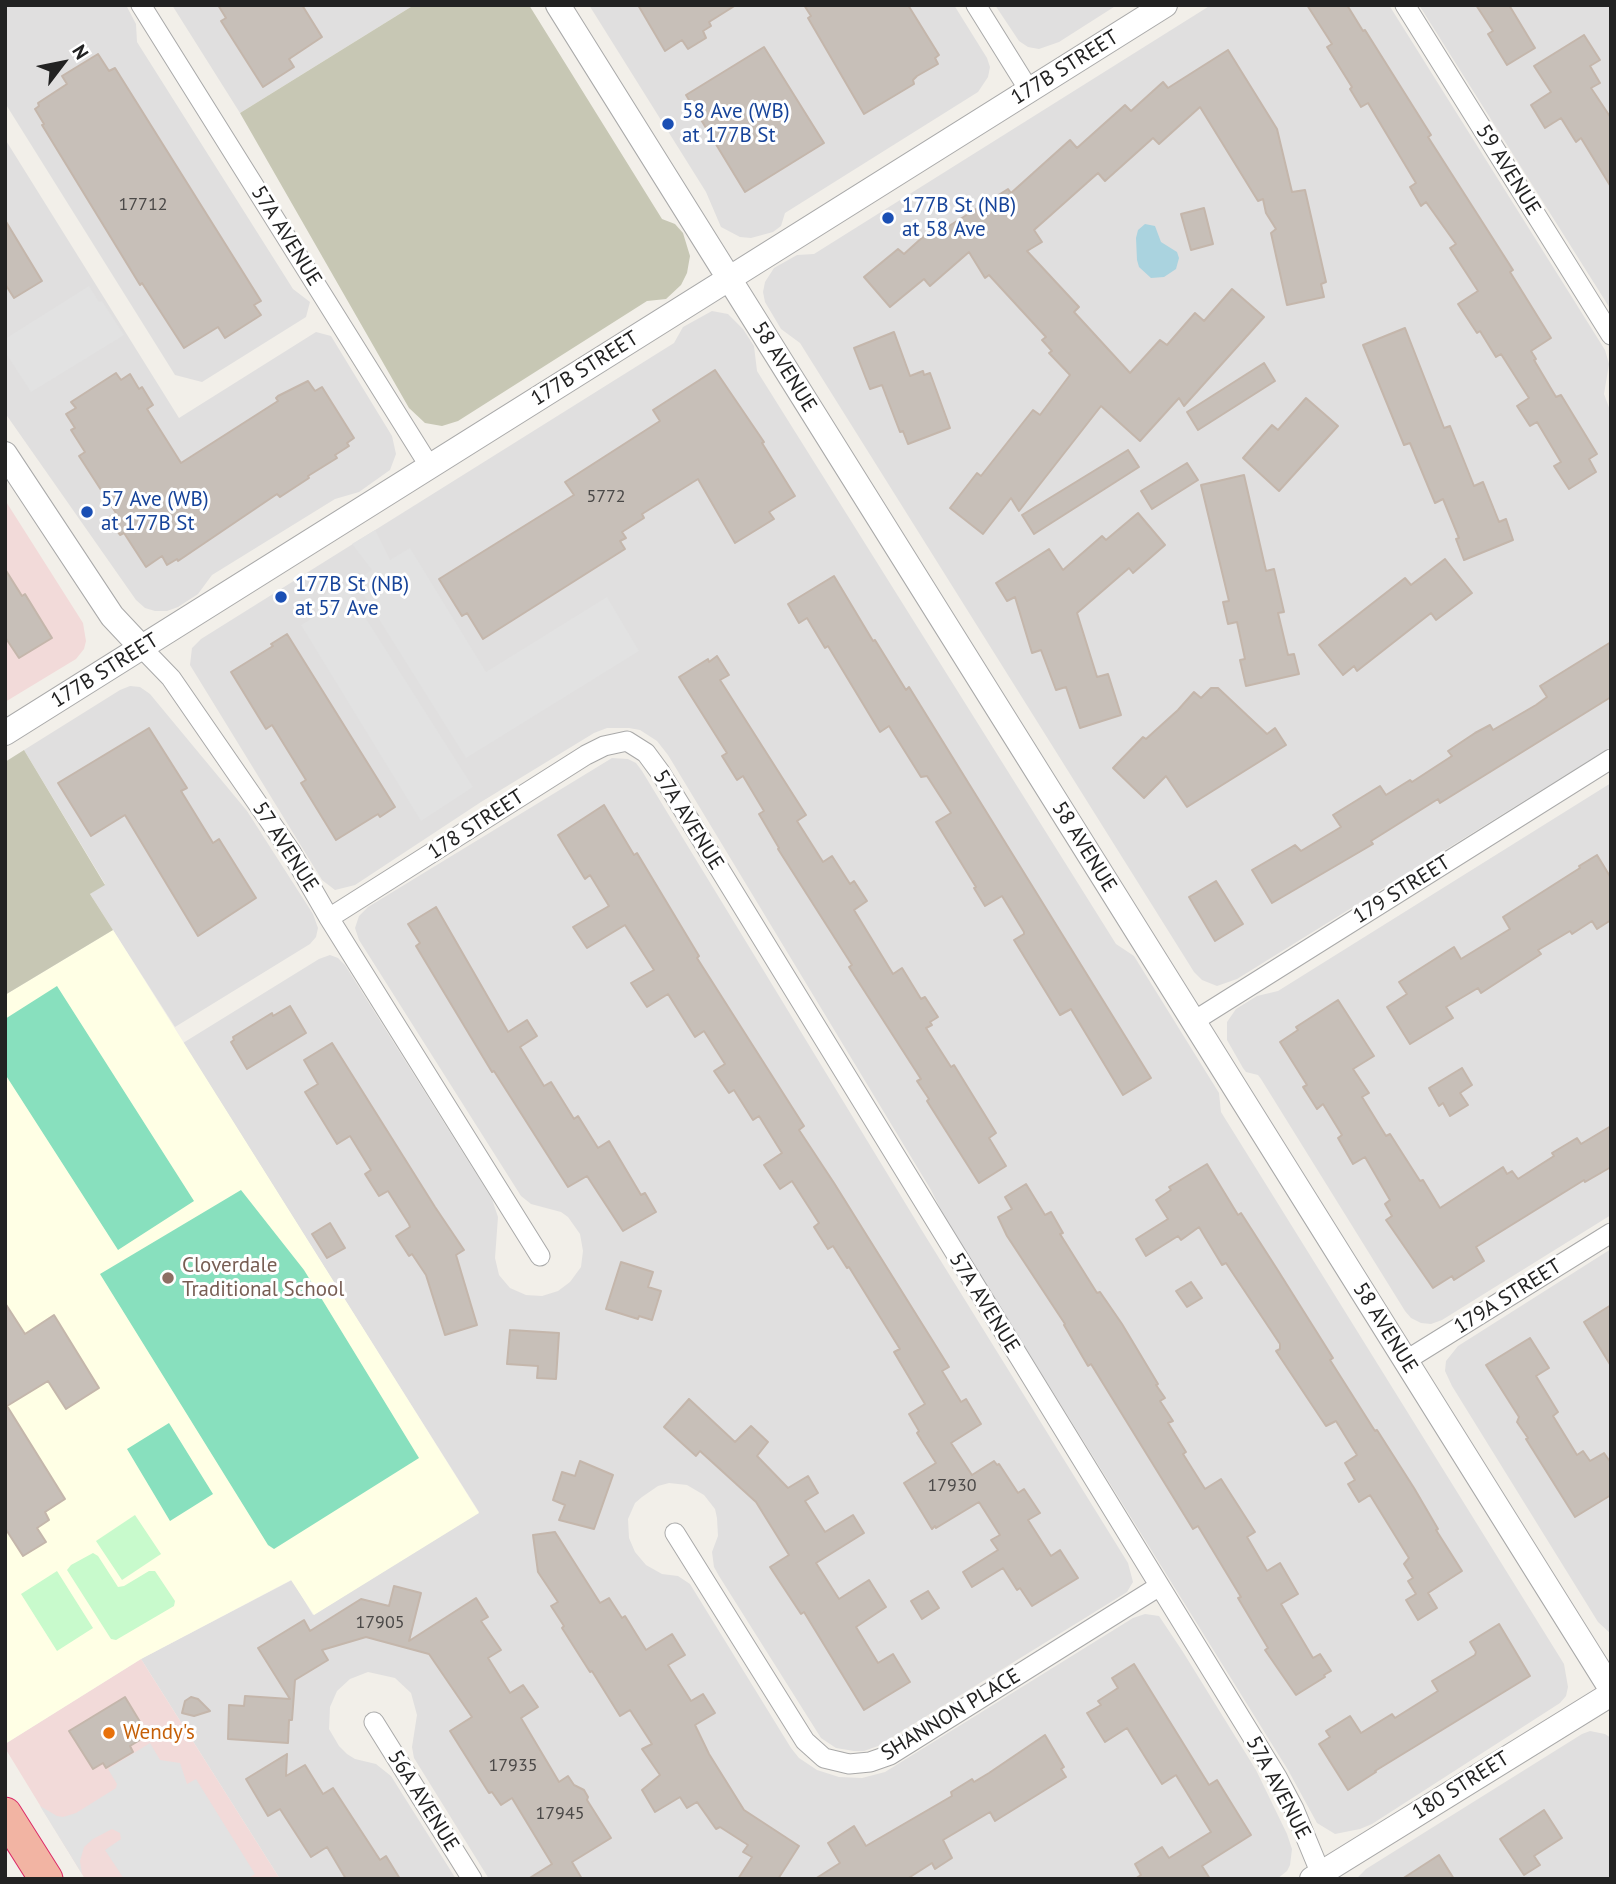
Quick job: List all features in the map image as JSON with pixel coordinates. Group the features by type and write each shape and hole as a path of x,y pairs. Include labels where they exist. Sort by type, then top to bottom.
{"highway":[{"path":"5,1814 46,1879"}],"street":[{"name":"57A AVENUE","path":"141,5 430,467"},
{"name":"58 AVENUE","path":"558,5 1611,1692"},
{"path":"976,5 1029,90"},
{"name":"177B STREET","path":"5,733 1165,5"},
{"name":"59 AVENUE","path":"1405,5 1611,335"},
{"name":"57 AVENUE","path":"5,454 112,616 171,677 291,852 540,1256"},
{"name":"57A AVENUE","path":"627,741 646,753 660,772 1276,1777 1299,1821 1319,1877"},
{"name":"178 STREET","path":"330,918 586,755 604,746 627,741"},
{"name":"179 STREET","path":"1194,1021 1611,759"},
{"name":"179A STREET","path":"1405,1361 1611,1233"},
{"name":"SHANNON PLACE","path":"675,1533 804,1741 824,1758 849,1764 870,1762 890,1755 1158,1587"},
{"name":"180 STREET","path":"1319,1877 1611,1692"},
{"name":"56A AVENUE","path":"374,1722 472,1879"}],"shaded area":[{"path":"5,5 126,5 136,24 137,42 293,289 310,302 306,317 202,382 175,375 5,103"},
{"path":"172,5 414,5 240,113"},
{"path":"414,5 529,5 662,219 675,224 683,233 690,256 687,273 681,285 666,299 647,301 458,421 442,426 425,423 409,408 240,113"},
{"path":"589,5 954,5 990,67 988,77 978,92 785,213 781,226 773,232 751,238 740,237 721,227 706,192"},
{"path":"995,5 1117,5 1059,42 1039,49 1028,47 1019,41"},
{"path":"1211,5 1389,5 1605,350 1609,364 1604,394 1611,413 1611,747 1237,979 1217,986 1202,980 1194,972 800,343 781,329 765,302 763,292 765,282 774,268 797,255 814,254"},
{"path":"1419,5 1611,5 1611,310"},
{"path":"5,139 179,418 316,332 331,336 392,436 396,454 390,470 359,492 335,499 212,575 198,594 178,607 167,611 145,608 136,600 5,413"},
{"path":"89,286 124,335 31,392 5,352 5,339"},
{"path":"712,311 728,314 743,329 754,346 757,371 1116,944 1134,956 1219,1093 1221,1112 1564,1664 1568,1687 1566,1696 1560,1703 1372,1824 1335,1834 1317,1823 1288,1770 946,1220 931,1190 657,741 640,730 629,728 607,728 594,733 481,802 355,885 335,890 322,880 190,665 192,648 201,639 674,343 683,327"},
{"path":"5,500 83,623 86,641 84,649 76,659 5,702"},
{"path":"375,530 390,560 410,548 486,672 607,597 639,651 466,758 355,581 372,570 352,544"},
{"path":"344,584 473,787 421,821 301,625 318,615 311,603"},
{"path":"130,686 140,687 150,694 247,811 313,914 318,928 316,937 310,944 175,1027 90,894 105,884 24,750"},
{"path":"24,750 105,885 90,894 113,930 5,995 5,762"},
{"path":"612,758 628,759 636,763 642,771 1128,1563 1133,1582 1127,1592 878,1746 854,1751 836,1748 821,1738 719,1576 714,1567 712,1552 718,1536 717,1518 715,1509 704,1495 687,1485 669,1483 658,1486 642,1497 635,1503 628,1519 629,1538 635,1552 646,1565 662,1574 678,1576 690,1584 791,1748 799,1758 817,1770 839,1777 862,1778 885,1772 1133,1618 1145,1614 1159,1616 1256,1770 1287,1834 1292,1849 1290,1865 1277,1879 489,1879 414,1758 412,1747 417,1715 411,1693 395,1678 368,1672 350,1679 337,1691 330,1707 329,1729 347,1754 355,1759 376,1764 391,1776 456,1879 280,1879 141,1659 292,1580 313,1615 479,1512 183,1043 319,959 330,955 338,958 345,965 492,1199 498,1217 495,1258 499,1275 510,1288 526,1295 542,1296 558,1291 570,1282 581,1267 583,1251 580,1234 561,1212 531,1204 521,1196 359,940 355,928 359,916 368,907"},
{"path":"1611,783 1611,1215 1442,1320 1431,1324 1421,1323 1405,1311 1261,1079 1243,1068 1227,1040 1227,1022 1236,1009 1257,996 1278,991"},
{"name":"Cloverdale Traditional School","path":"113,930 479,1513 314,1615 291,1580 141,1659 5,1744 5,995"},
{"path":"1611,1249 1611,1634 1598,1622 1445,1371 1446,1361 1458,1346"},
{"path":"141,1659 280,1879 85,1879 5,1744"},
{"path":"1590,1731 1611,1738 1611,1879 1356,1879 1366,1869"},
{"path":"150,1743 160,1760 180,1763 187,1784 196,1779 255,1874 247,1879 124,1879 105,1850 121,1839 120,1833 112,1829 84,1847 80,1861 82,1874 40,1806 57,1816 76,1813 116,1788 117,1784 108,1769"}],"green space":[{"path":"57,986 194,1201 118,1250 5,1074 5,1019"},
{"path":"241,1190 304,1270 419,1458 274,1549 268,1545 100,1274"},
{"path":"169,1423 213,1494 170,1521 127,1449"},
{"path":"135,1515 161,1554 122,1580 96,1541"},
{"path":"93,1553 98,1556 118,1587 149,1571 155,1571 175,1601 174,1606 116,1640 111,1639 67,1570"},
{"path":"57,1571 93,1628 57,1651 21,1594"}],"water":[{"path":"1145,224 1155,226 1161,242 1177,252 1179,258 1176,269 1164,277 1151,278 1139,267 1136,238 1138,230"}],"building":[{"path":"218,5 302,5 322,37 289,59 294,67 263,87 221,21 226,18"},
{"path":"638,5 736,5 709,22 711,26 703,31 706,38 688,49 682,40 665,51"},
{"path":"804,5 908,5 939,55 935,58 938,64 917,76 913,80 914,84 864,114 808,18 811,16"},
{"path":"1307,5 1347,5 1431,135 1428,137 1513,270 1510,272 1551,338 1531,351 1536,359 1534,360 1556,397 1561,395 1597,454 1589,459 1596,472 1569,489 1554,466 1561,462 1537,422 1530,426 1517,406 1529,398 1501,354 1496,357 1480,331 1477,333 1458,304 1478,291 1450,248 1456,244 1426,202 1421,206 1410,187 1416,183 1368,103 1361,107 1327,47 1332,44"},
{"path":"1476,5 1509,5 1535,48 1507,65 1488,34 1493,31"},
{"path":"1584,35 1600,60 1590,66 1600,83 1591,88 1611,118 1611,187 1581,138 1576,142 1561,118 1545,128 1531,105 1551,92 1534,66"},
{"path":"764,47 824,143 745,192 686,95"},
{"path":"1228,50 1277,129 1292,192 1305,190 1326,282 1321,284 1324,297 1287,305 1271,233 1276,229 1266,213 1263,199 1258,201 1200,107 1159,144 1153,138 1105,181 1098,173 1034,230 1042,242 1027,251 1079,307 1074,312 1130,373 1160,340 1167,345 1195,313 1204,321 1232,289 1264,317 1184,406 1179,398 1140,441 1101,406 1019,511 1011,498 983,534 950,508 977,473 981,476 1033,410 1040,415 1070,375 1049,353 1052,351 1042,340 1046,337 989,275 985,278 969,252 930,286 924,279 890,307 864,277 898,249 904,254 936,225 941,231 1008,189 1011,193 1070,140 1077,148 1125,105 1131,111 1163,82 1168,88"},
{"path":"98,54 109,71 115,68 261,301 254,305 261,315 225,338 218,327 184,348 142,283 140,285 42,125 44,124 35,109 39,106 38,103 67,84 62,76"},
{"path":"1204,208 1213,244 1191,250 1181,214"},
{"path":"5,220 42,281 14,298 5,284"},
{"path":"1405,328 1444,428 1450,426 1474,486 1483,482 1499,522 1506,519 1513,540 1464,560 1456,539 1459,538 1443,499 1435,503 1410,443 1404,445 1363,345"},
{"path":"894,332 910,376 923,371 924,375 930,373 950,428 908,444 903,431 900,432 882,385 870,389 854,348"},
{"path":"1264,363 1275,381 1198,430 1187,412"},
{"path":"715,370 764,442 762,443 795,496 769,512 774,519 735,543 698,479 642,514 644,518 622,532 626,538 620,541 625,549 483,639 467,613 462,616 439,579 574,495 565,482 660,421 653,410"},
{"path":"116,373 121,380 130,374 139,389 142,387 153,405 147,409 181,463 278,401 278,396 308,381 315,391 322,387 354,438 347,443 349,446 335,455 337,458 308,476 309,478 280,497 277,494 178,561 177,559 167,565 162,556 146,567 124,533 120,535 108,518 116,513 79,456 85,452 71,430 75,428 66,414 76,408 71,402"},
{"path":"1306,398 1338,426 1279,491 1243,458 1272,425 1278,430"},
{"path":"1128,450 1139,467 1034,534 1022,515"},
{"path":"1187,463 1198,480 1152,509 1141,491"},
{"path":"1244,475 1266,571 1274,569 1284,612 1278,613 1288,655 1294,654 1299,674 1246,686 1240,660 1245,659 1237,622 1228,624 1223,602 1229,601 1201,485"},
{"path":"1138,513 1165,545 1133,573 1129,568 1077,613 1097,677 1108,674 1121,715 1080,728 1066,687 1056,690 1041,650 1032,653 1015,597 1007,601 996,583 1049,549 1063,570 1102,536 1106,540"},
{"path":"1445,559 1472,593 1436,620 1431,613 1357,671 1354,666 1343,675 1319,645 1405,578 1411,585"},
{"path":"5,569 22,596 25,594 52,638 19,658 5,637"},
{"path":"834,576 906,690 909,687 1151,1078 1123,1095 1071,1009 1060,1015 1014,940 1024,932 1002,896 985,906 936,822 951,813 927,776 921,777 889,726 880,732 828,646 825,648 807,618 799,623 788,604"},
{"path":"287,634 395,807 380,817 378,814 336,840 301,783 306,780 272,725 266,729 231,672"},
{"path":"1611,642 1611,697 1440,803 1438,799 1371,841 1373,844 1272,903 1252,870 1295,845 1301,851 1341,827 1333,815 1380,786 1386,795 1410,780 1412,782 1452,756 1448,751 1475,733 1490,725 1493,730 1536,705 1547,697 1540,686"},
{"path":"717,656 729,675 720,680 806,815 797,821 823,862 832,856 850,884 854,881 867,901 854,910 893,974 902,968 921,999 925,997 938,1017 926,1028 951,1067 954,1065 996,1133 989,1138 1006,1166 979,1183 927,1101 929,1099 917,1081 921,1079 778,849 759,814 764,811 743,776 737,780 722,756 727,753 679,677"},
{"path":"1211,688 1218,688 1267,734 1275,728 1286,745 1187,807 1166,776 1144,798 1113,768 1143,737 1146,739 1178,710 1194,692 1201,698"},
{"path":"149,728 187,788 181,791 213,843 219,839 256,898 198,936 125,815 91,836 58,783"},
{"path":"604,805 634,855 637,853 699,956 697,958 804,1126 799,1130 949,1367 942,1371 961,1402 966,1399 981,1424 951,1443 972,1475 994,1461 999,1464 1018,1493 1024,1489 1040,1513 1028,1520 1051,1556 1060,1550 1078,1578 1032,1606 1020,1588 1017,1590 1003,1568 972,1587 963,1572 998,1550 991,1540 1000,1535 979,1502 932,1529 904,1483 936,1463 917,1433 919,1431 909,1414 925,1404 894,1352 900,1349 849,1267 847,1268 833,1246 828,1249 814,1227 819,1223 792,1181 780,1189 764,1165 782,1153 759,1116 753,1120 734,1090 729,1093 714,1071 725,1064 704,1031 695,1037 668,994 647,1007 631,983 654,970 625,925 587,948 573,927 609,906 590,875 585,879 558,835"},
{"path":"1597,855 1611,878 1611,920 1597,929 1592,921 1538,950 1541,954 1481,993 1478,988 1446,1007 1453,1018 1410,1044 1387,1007 1407,994 1399,982 1454,947 1461,959 1510,929 1503,917"},
{"path":"1216,881 1243,924 1215,941 1189,897"},
{"path":"436,907 508,1032 527,1020 537,1036 520,1047 544,1086 551,1082 574,1119 578,1116 598,1148 609,1141 641,1195 645,1193 656,1212 623,1231 587,1176 568,1187 494,1071 492,1072 416,946 420,943 408,924"},
{"path":"1338,1000 1374,1056 1353,1069 1369,1093 1362,1097 1386,1136 1390,1134 1440,1208 1503,1167 1507,1174 1512,1171 1518,1179 1577,1138 1581,1144 1611,1126 1611,1167 1585,1182 1584,1180 1476,1247 1484,1261 1454,1280 1452,1276 1433,1288 1386,1220 1392,1216 1385,1204 1390,1200 1365,1157 1353,1164 1338,1138 1342,1135 1323,1104 1317,1109 1303,1087 1307,1085 1280,1042 1298,1030 1296,1027"},
{"path":"290,1006 306,1033 247,1069 231,1042 233,1037 272,1013 273,1016"},
{"path":"332,1043 464,1250 456,1255 477,1325 445,1335 426,1275 396,1236 410,1227 409,1224 388,1191 379,1196 365,1174 371,1170 350,1136 337,1144 305,1092 318,1084 304,1060"},
{"path":"1462,1068 1472,1085 1460,1093 1468,1105 1450,1116 1443,1103 1439,1106 1429,1088"},
{"path":"1207,1164 1333,1358 1330,1360 1414,1488 1462,1571 1428,1593 1437,1608 1418,1620 1406,1600 1416,1594 1408,1581 1413,1578 1404,1564 1409,1558 1370,1495 1359,1502 1348,1484 1355,1480 1345,1463 1357,1455 1336,1421 1326,1426 1276,1351 1280,1349 1280,1344 1226,1263 1222,1265 1199,1227 1181,1240 1178,1236 1146,1256 1136,1239 1168,1219 1156,1200 1171,1190 1169,1187"},
{"path":"1026,1184 1045,1215 1051,1212 1063,1233 1060,1234 1097,1293 1100,1292 1122,1324 1158,1384 1156,1385 1165,1398 1160,1401 1173,1421 1168,1423 1205,1489 1221,1479 1255,1532 1247,1537 1267,1571 1280,1563 1298,1594 1281,1604 1313,1658 1320,1654 1331,1671 1296,1695 1265,1650 1268,1648 1238,1598 1241,1597 1198,1526 1193,1529 1091,1364 1088,1366 1065,1324 1007,1236 998,1217 1012,1209 1005,1197"},
{"path":"330,1223 345,1248 327,1258 312,1234"},
{"path":"621,1262 653,1272 648,1287 661,1291 652,1320 639,1316 638,1319 606,1309"},
{"path":"1191,1282 1202,1298 1187,1307 1176,1291"},
{"path":"5,1303 25,1334 54,1315 99,1388 66,1409 48,1381 7,1406 65,1499 45,1512 49,1520 37,1528 46,1542 23,1556 5,1528"},
{"path":"1611,1305 1611,1366 1584,1322"},
{"path":"510,1330 559,1333 556,1379 537,1378 538,1366 507,1364"},
{"path":"1530,1338 1549,1368 1536,1376 1558,1412 1553,1416 1577,1455 1583,1451 1590,1461 1604,1453 1611,1463 1611,1495 1575,1517 1526,1439 1528,1438 1517,1422 1519,1417 1486,1365"},
{"path":"689,1399 735,1442 751,1426 768,1442 757,1456 788,1488 808,1476 818,1493 805,1501 825,1532 853,1515 864,1533 816,1563 839,1599 869,1580 886,1607 856,1627 878,1663 893,1654 910,1682 864,1710 804,1612 801,1614 770,1567 789,1555 756,1502 700,1451 696,1456 664,1427"},
{"path":"580,1461 613,1475 594,1529 559,1520 565,1505 553,1500 562,1472 575,1476"},
{"path":"555,1532 600,1603 609,1598 622,1618 625,1616 646,1650 672,1634 685,1655 668,1665 691,1701 703,1694 715,1713 695,1725 709,1754 744,1810 799,1846 778,1879 738,1879 752,1857 743,1852 748,1845 720,1827 716,1829 697,1802 687,1808 680,1797 655,1812 642,1790 660,1775 642,1749 652,1744 630,1710 620,1716 592,1671 590,1672 562,1628 564,1626 551,1606 558,1602 538,1572 533,1535"},
{"path":"394,1586 421,1593 409,1641 476,1598 488,1617 481,1621 501,1650 488,1658 510,1693 523,1685 538,1707 521,1718 559,1782 568,1776 574,1785 584,1790 587,1800 611,1838 572,1862 582,1879 528,1879 552,1864 512,1798 501,1805 492,1792 489,1793 450,1731 472,1717 429,1654 366,1637 322,1650 328,1660 295,1680 288,1743 228,1739 229,1705 244,1706 245,1696 290,1699 258,1648 304,1620 310,1631 361,1599 389,1606"},
{"path":"928,1591 939,1608 922,1619 911,1601"},
{"path":"1499,1624 1530,1676 1348,1790 1319,1744 1330,1737 1326,1731 1350,1716 1361,1733 1392,1714 1395,1718 1438,1691 1432,1681 1475,1655 1470,1642"},
{"path":"1134,1664 1209,1785 1217,1780 1251,1835 1202,1866 1210,1879 1135,1879 1141,1875 1135,1864 1162,1847 1169,1858 1211,1832 1176,1775 1162,1784 1127,1728 1105,1742 1087,1713 1101,1705 1098,1701 1118,1688 1112,1678"},
{"name":"Wendy's","path":"125,1697 148,1735 130,1746 133,1752 106,1768 103,1763 93,1769 69,1731"},
{"path":"191,1697 198,1699 210,1711 194,1716 182,1713 185,1701"},
{"path":"1045,1735 1064,1767 1061,1769 1066,1777 995,1821 990,1812 943,1840 952,1858 935,1869 932,1863 907,1879 815,1879 840,1863 828,1843 854,1826 866,1846 952,1796 951,1792 972,1779 974,1782 989,1773"},
{"path":"287,1754 286,1776 305,1765 323,1794 333,1788 380,1860 386,1856 400,1879 346,1879 327,1847 311,1857 280,1809 268,1816 246,1779"},
{"path":"1544,1810 1562,1838 1534,1856 1540,1865 1524,1875 1500,1839"},
{"path":"1439,1855 1454,1879 1402,1879"}],"place":[{"name":"58 Ave (WB) at 177B St","path":"668,124"},
{"name":"177B St (NB) at 58 Ave","path":"888,218"},
{"name":"57 Ave (WB) at 177B St","path":"87,512"},
{"name":"177B St (NB) at 57 Ave","path":"281,597"},
{"name":"Cloverdale Traditional School","path":"168,1278"},
{"name":"Wendy's","path":"109,1733"}]}
